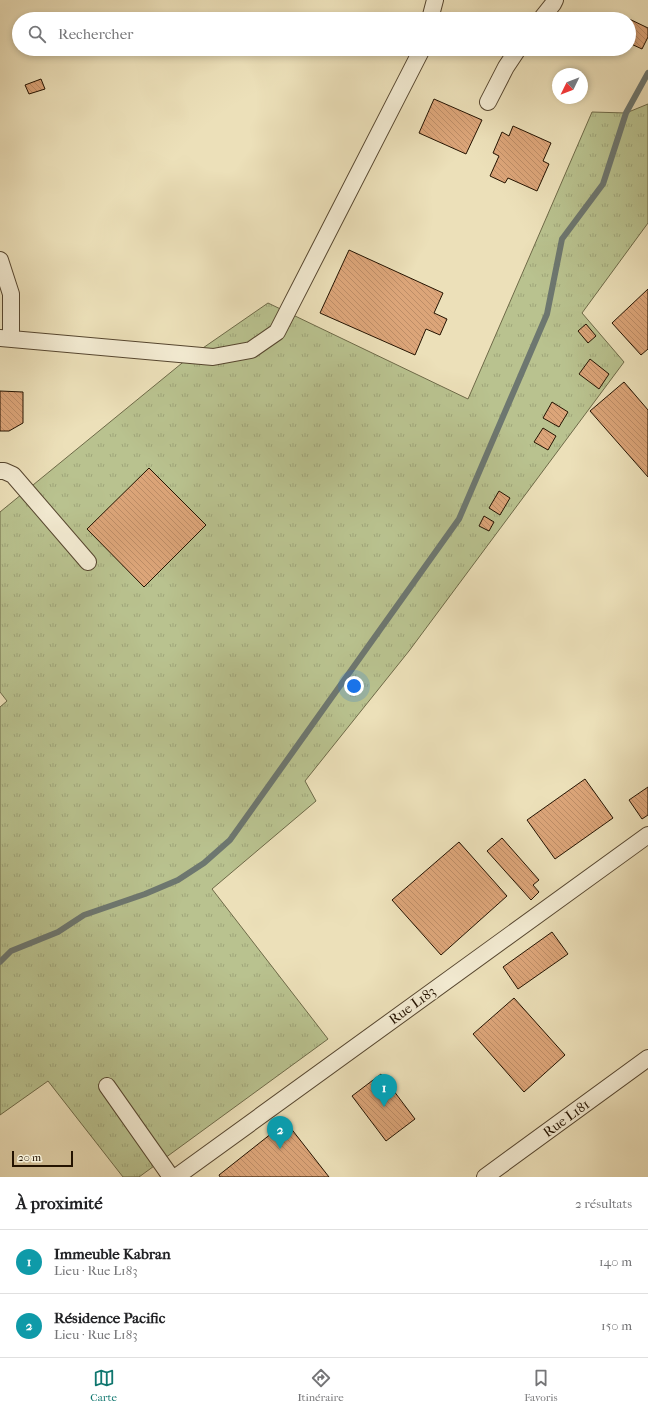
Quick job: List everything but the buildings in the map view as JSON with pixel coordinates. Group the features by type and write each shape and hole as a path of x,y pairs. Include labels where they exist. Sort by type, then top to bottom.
{"street":[{"path":"432,12 435,0"},
{"path":"547,12 555,0"},
{"path":"0,260 11,294 6,338 213,358 251,350 277,332 418,56"},
{"path":"488,102 513,56"},
{"path":"0,471 13,475 88,562"},
{"name":"Rue L183","path":"176,1177 648,835"},
{"name":"Rue L181","path":"485,1177 648,1058"},
{"path":"107,1086 172,1177"}],"green space":[{"path":"648,104 648,223 582,313 624,362 409,651 305,781 316,801 212,889 328,1039 139,1177 123,1177 48,1081 0,1115 0,707 7,701 0,692 0,512 187,359 268,303 468,399 592,112 626,113"}],"waterway":[{"path":"0,962 11,951 58,932 84,915 145,894 178,880 204,863 230,840 459,519 547,314 562,239 603,184 626,113 648,73"}],"place":[{"name":"Immeuble Kabran","path":"384,1107"},
{"name":"Résidence Pacific","path":"280,1149"}]}
